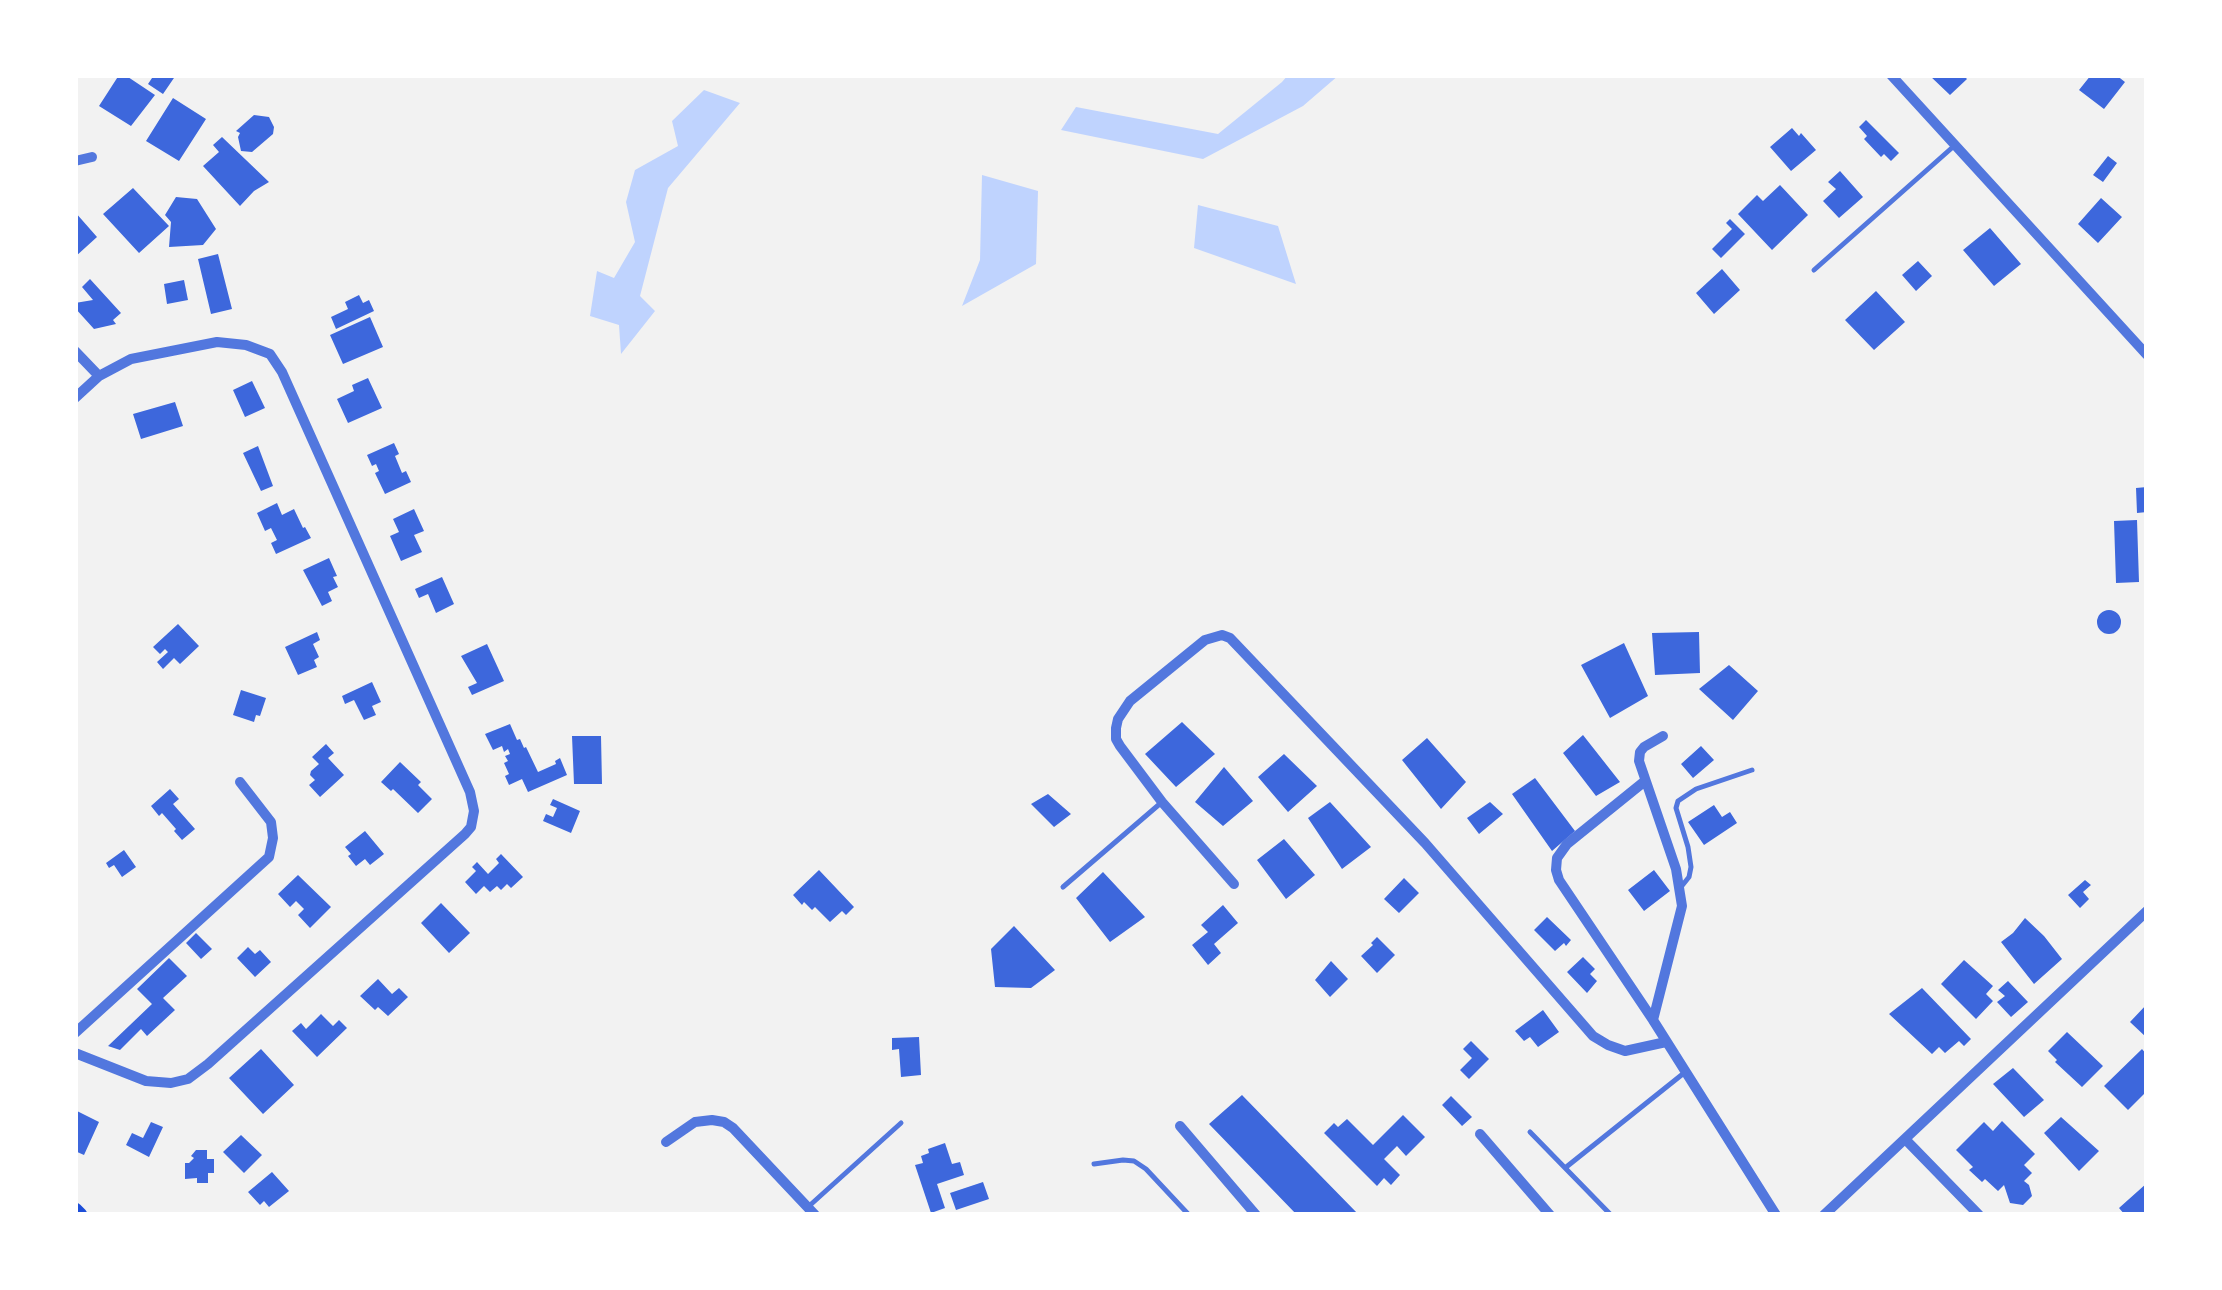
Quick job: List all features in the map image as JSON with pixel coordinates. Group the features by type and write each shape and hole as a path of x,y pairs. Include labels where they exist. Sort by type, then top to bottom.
{"street":[{"path":"1891,75 2147,355"},
{"path":"75,161 92,157"},
{"path":"75,398 100,376 131,359 218,342 246,345 270,354 282,372 470,792 474,811 465,834 188,1079 171,1083 146,1081 75,1053"},
{"path":"75,351 100,376"},
{"path":"1234,884 1162,802 1116,739 1118,718 1130,701 1205,640 1222,635 1230,638 1425,842 1594,1036 1625,1051 1666,1042"},
{"path":"1653,1020 1681,912 1680,887 1640,760 1640,752 1649,742 1664,736"},
{"path":"1644,780 1567,844 1558,858 1559,880 1776,1215"},
{"path":"75,1033 268,857 273,838 271,822 240,782"},
{"path":"1828,1211 2147,911"},
{"path":"666,1142 696,1122 724,1122 812,1211"},
{"path":"1180,1126 1256,1215"},
{"path":"1480,1134 1550,1215"},
{"path":"1904,1139 1979,1215"}],"lane":[{"path":"1814,270 1955,145"},
{"path":"1680,887 1689,877 1691,867 1676,808 1678,801 1696,789 1752,770"},
{"path":"1063,887 1162,802"},
{"path":"1565,1168 1685,1072"},
{"path":"812,1211 901,1123"},
{"path":"1530,1132 1612,1215"},
{"path":"1094,1164 1134,1161 1189,1215"}],"water":[{"path":"1288,75 1339,75 1303,106 1203,159 1061,130 1076,107 1218,134"},
{"path":"704,90 740,103 668,188 640,296 655,311 621,354 619,325 590,316 597,271 614,278 635,242 626,202 635,170 678,146 672,121"},
{"path":"982,175 1038,191 1036,264 962,306 980,260"},
{"path":"1198,205 1278,226 1296,284 1194,248"}],"building":[{"path":"119,75 155,95 131,126 99,106"},
{"path":"154,75 176,75 163,94 148,84"},
{"path":"1929,75 1963,75 1967,79 1950,95"},
{"path":"2091,75 2116,75 2125,82 2104,109 2079,90"},
{"path":"173,98 206,119 179,161 146,141"},
{"path":"254,115 269,117 273,134 252,152 241,151 240,133 236,131"},
{"path":"1866,120 1899,153 1891,161 1884,154 1881,157 1864,139 1867,136 1859,127"},
{"path":"1792,128 1816,150 1791,171 1770,147"},
{"path":"222,137 269,182 240,206 203,166 219,152 213,145"},
{"path":"2108,156 2117,163 2103,182 2093,175"},
{"path":"1840,171 1863,197 1839,218 1823,201 1836,189 1828,182"},
{"path":"1780,185 1808,215 1772,250 1738,214 1757,195 1763,201"},
{"path":"133,188 169,226 139,253 103,214"},
{"path":"176,197 197,199 216,229 203,245 169,247 171,222 165,215"},
{"path":"2101,198 2122,217 2098,243 2078,224"},
{"path":"75,212 97,237 75,257"},
{"path":"1730,219 1745,234 1721,258 1712,249 1732,229 1726,223"},
{"path":"1990,228 2021,264 1994,286 1963,250"},
{"path":"218,254 232,309 211,314 198,259"},
{"path":"1918,261 1932,276 1916,291 1902,275"},
{"path":"1722,269 1740,290 1714,314 1696,293"},
{"path":"90,279 121,313 113,320 116,324 94,329 75,308 75,303 93,300 82,287"},
{"path":"184,280 188,300 167,304 164,284"},
{"path":"1876,291 1905,322 1874,350 1845,320"},
{"path":"359,295 363,303 369,300 374,311 336,329 331,317 348,309 345,302"},
{"path":"370,317 383,347 343,364 330,335"},
{"path":"368,378 382,408 348,423 337,399 354,391 352,385"},
{"path":"252,381 265,408 245,417 233,390"},
{"path":"175,402 183,426 141,439 133,414"},
{"path":"394,443 402,473 406,471 411,482 385,494 375,473 379,471 376,464 372,466 367,455"},
{"path":"258,446 273,486 261,491 243,453"},
{"path":"2147,487 2147,512 2137,513 2136,488"},
{"path":"277,503 282,515 294,509 311,538 276,554 271,543 277,540 271,528 265,531 257,513"},
{"path":"414,509 424,531 414,535 422,552 401,561 390,536 399,532 393,519"},
{"path":"2137,520 2139,582 2116,583 2114,521"},
{"path":"329,558 338,587 328,592 332,601 322,606 303,570"},
{"path":"442,577 454,604 436,613 428,594 419,598 415,589"},
{"path":"2109,610 2121,622 2109,634 2097,622"},
{"path":"178,624 199,646 180,664 174,658 163,669 157,662 168,652 165,649 160,654 153,647"},
{"path":"317,632 320,640 313,644 319,657 314,660 317,667 298,675 285,647"},
{"path":"1699,632 1700,673 1655,675 1652,633"},
{"path":"1624,643 1648,696 1610,718 1581,665"},
{"path":"487,644 504,681 472,695 468,687 477,683 461,656"},
{"path":"1729,665 1758,691 1733,720 1699,689"},
{"path":"372,682 381,702 372,706 376,715 364,720 354,700 345,704 342,696"},
{"path":"241,690 266,698 254,722 233,715"},
{"path":"1182,722 1215,754 1176,787 1145,754"},
{"path":"510,724 538,772 560,758 567,775 528,792 522,779 509,785 504,763 508,761 505,756 510,754 508,749 504,752 502,746 493,750 485,734"},
{"path":"1583,735 1620,782 1596,796 1563,753"},
{"path":"572,736 601,736 602,784 574,784"},
{"path":"1427,738 1466,782 1441,809 1402,760"},
{"path":"326,744 334,753 328,758 344,775 320,797 309,785 315,780 311,771 319,764 312,757"},
{"path":"1701,746 1714,760 1693,778 1681,764"},
{"path":"1284,754 1317,786 1288,812 1258,777"},
{"path":"400,762 432,799 418,813 381,782"},
{"path":"1224,767 1253,801 1223,826 1195,802"},
{"path":"1535,778 1575,831 1552,851 1512,794"},
{"path":"170,789 179,799 173,804 195,829 182,840 162,813 159,816 151,806"},
{"path":"1048,794 1071,814 1054,827 1031,804"},
{"path":"553,799 580,811 571,833 543,821 546,814 553,817 557,808 550,805"},
{"path":"1330,802 1371,847 1342,869 1308,818"},
{"path":"1490,802 1503,814 1479,834 1467,818"},
{"path":"1714,805 1722,817 1730,812 1737,823 1704,845 1688,822"},
{"path":"365,831 384,854 370,865 365,859 356,866 345,847"},
{"path":"1284,839 1315,875 1286,899 1257,860"},
{"path":"124,850 136,867 122,877 114,865 109,868 106,863"},
{"path":"501,854 523,877 511,888 507,884 490,892 484,886 476,894 465,882 476,871 472,867 477,862 488,874 499,863 496,859"},
{"path":"819,870 854,907 830,922 815,907 812,910 804,902 802,905 793,895"},
{"path":"1654,870 1670,891 1644,911 1628,890"},
{"path":"1103,872 1145,917 1110,942 1076,898"},
{"path":"298,875 331,907 310,928 298,915 304,909 296,901 290,907 278,894"},
{"path":"1404,878 1419,893 1399,913 1384,899"},
{"path":"2085,880 2091,885 2083,892 2089,899 2080,908 2068,895"},
{"path":"441,903 470,933 449,953 421,923"},
{"path":"1223,905 1238,923 1214,944 1221,953 1208,965 1192,945 1208,932 1201,925"},
{"path":"1547,917 1571,940 1555,951 1534,930"},
{"path":"2025,918 2062,959 2034,984 2001,942"},
{"path":"1014,926 1055,970 1031,988 995,987 991,949"},
{"path":"196,933 212,949 201,959 186,943"},
{"path":"1377,937 1395,955 1377,973 1361,956"},
{"path":"248,947 255,954 260,950 271,962 255,977 237,958"},
{"path":"1583,957 1595,969 1590,974 1597,981 1587,993 1567,972"},
{"path":"169,958 187,976 163,998 175,1010 147,1036 141,1029 120,1050 108,1046 152,1004 137,989"},
{"path":"1964,960 1993,986 1986,994 1993,1001 1976,1019 1941,984"},
{"path":"1331,961 1348,979 1330,997 1315,980"},
{"path":"378,979 392,994 399,988 408,997 388,1016 360,996"},
{"path":"2008,981 2028,1002 2011,1017 1997,1002 2005,996 1998,990"},
{"path":"1922,988 1971,1039 1964,1046 1959,1041 1945,1053 1939,1047 1932,1054 1889,1014"},
{"path":"2147,1004 2147,1038 2130,1022"},
{"path":"1543,1010 1559,1032 1538,1047 1530,1037 1524,1041 1515,1031"},
{"path":"321,1014 333,1026 339,1020 347,1028 317,1057 292,1031 301,1023 306,1029"},
{"path":"2067,1032 2103,1066 2082,1087 2048,1051"},
{"path":"919,1037 921,1075 901,1077 899,1049 892,1050 892,1038"},
{"path":"1471,1041 1489,1059 1469,1079 1460,1070 1472,1058 1463,1049"},
{"path":"261,1049 294,1085 263,1114 229,1078"},
{"path":"2142,1049 2147,1055 2147,1091 2128,1110 2104,1086"},
{"path":"2013,1068 2044,1100 2024,1117 1993,1084"},
{"path":"1242,1095 1359,1215 1297,1215 1209,1124"},
{"path":"1451,1096 1472,1117 1462,1126 1442,1105"},
{"path":"75,1110 99,1122 84,1155 75,1151"},
{"path":"1403,1115 1425,1137 1406,1156 1397,1146 1384,1159 1400,1175 1391,1185 1384,1178 1377,1186 1324,1133 1334,1123 1338,1127 1347,1119 1373,1145"},
{"path":"2061,1117 2099,1151 2079,1171 2044,1133"},
{"path":"2002,1121 2035,1154 2024,1165 2032,1173 2024,1181 2032,1196 2023,1205 2010,1203 2004,1185 1998,1191 1985,1179 1982,1182 1956,1150 1984,1122 1993,1131"},
{"path":"151,1122 163,1127 149,1157 126,1145 132,1133 143,1138"},
{"path":"241,1135 262,1155 244,1173 223,1152"},
{"path":"945,1143 952,1164 960,1162 964,1175 937,1184 945,1208 931,1213 915,1165 923,1163 921,1156 929,1153 928,1149"},
{"path":"196,1150 207,1150 207,1159 214,1159 214,1173 208,1173 208,1183 197,1183 197,1178 185,1179 185,1163 194,1158 191,1156"},
{"path":"272,1172 289,1191 269,1207 264,1201 260,1205 248,1192"},
{"path":"983,1182 989,1199 956,1210 950,1193"},
{"path":"2147,1183 2147,1215 2125,1215 2119,1208"}]}
